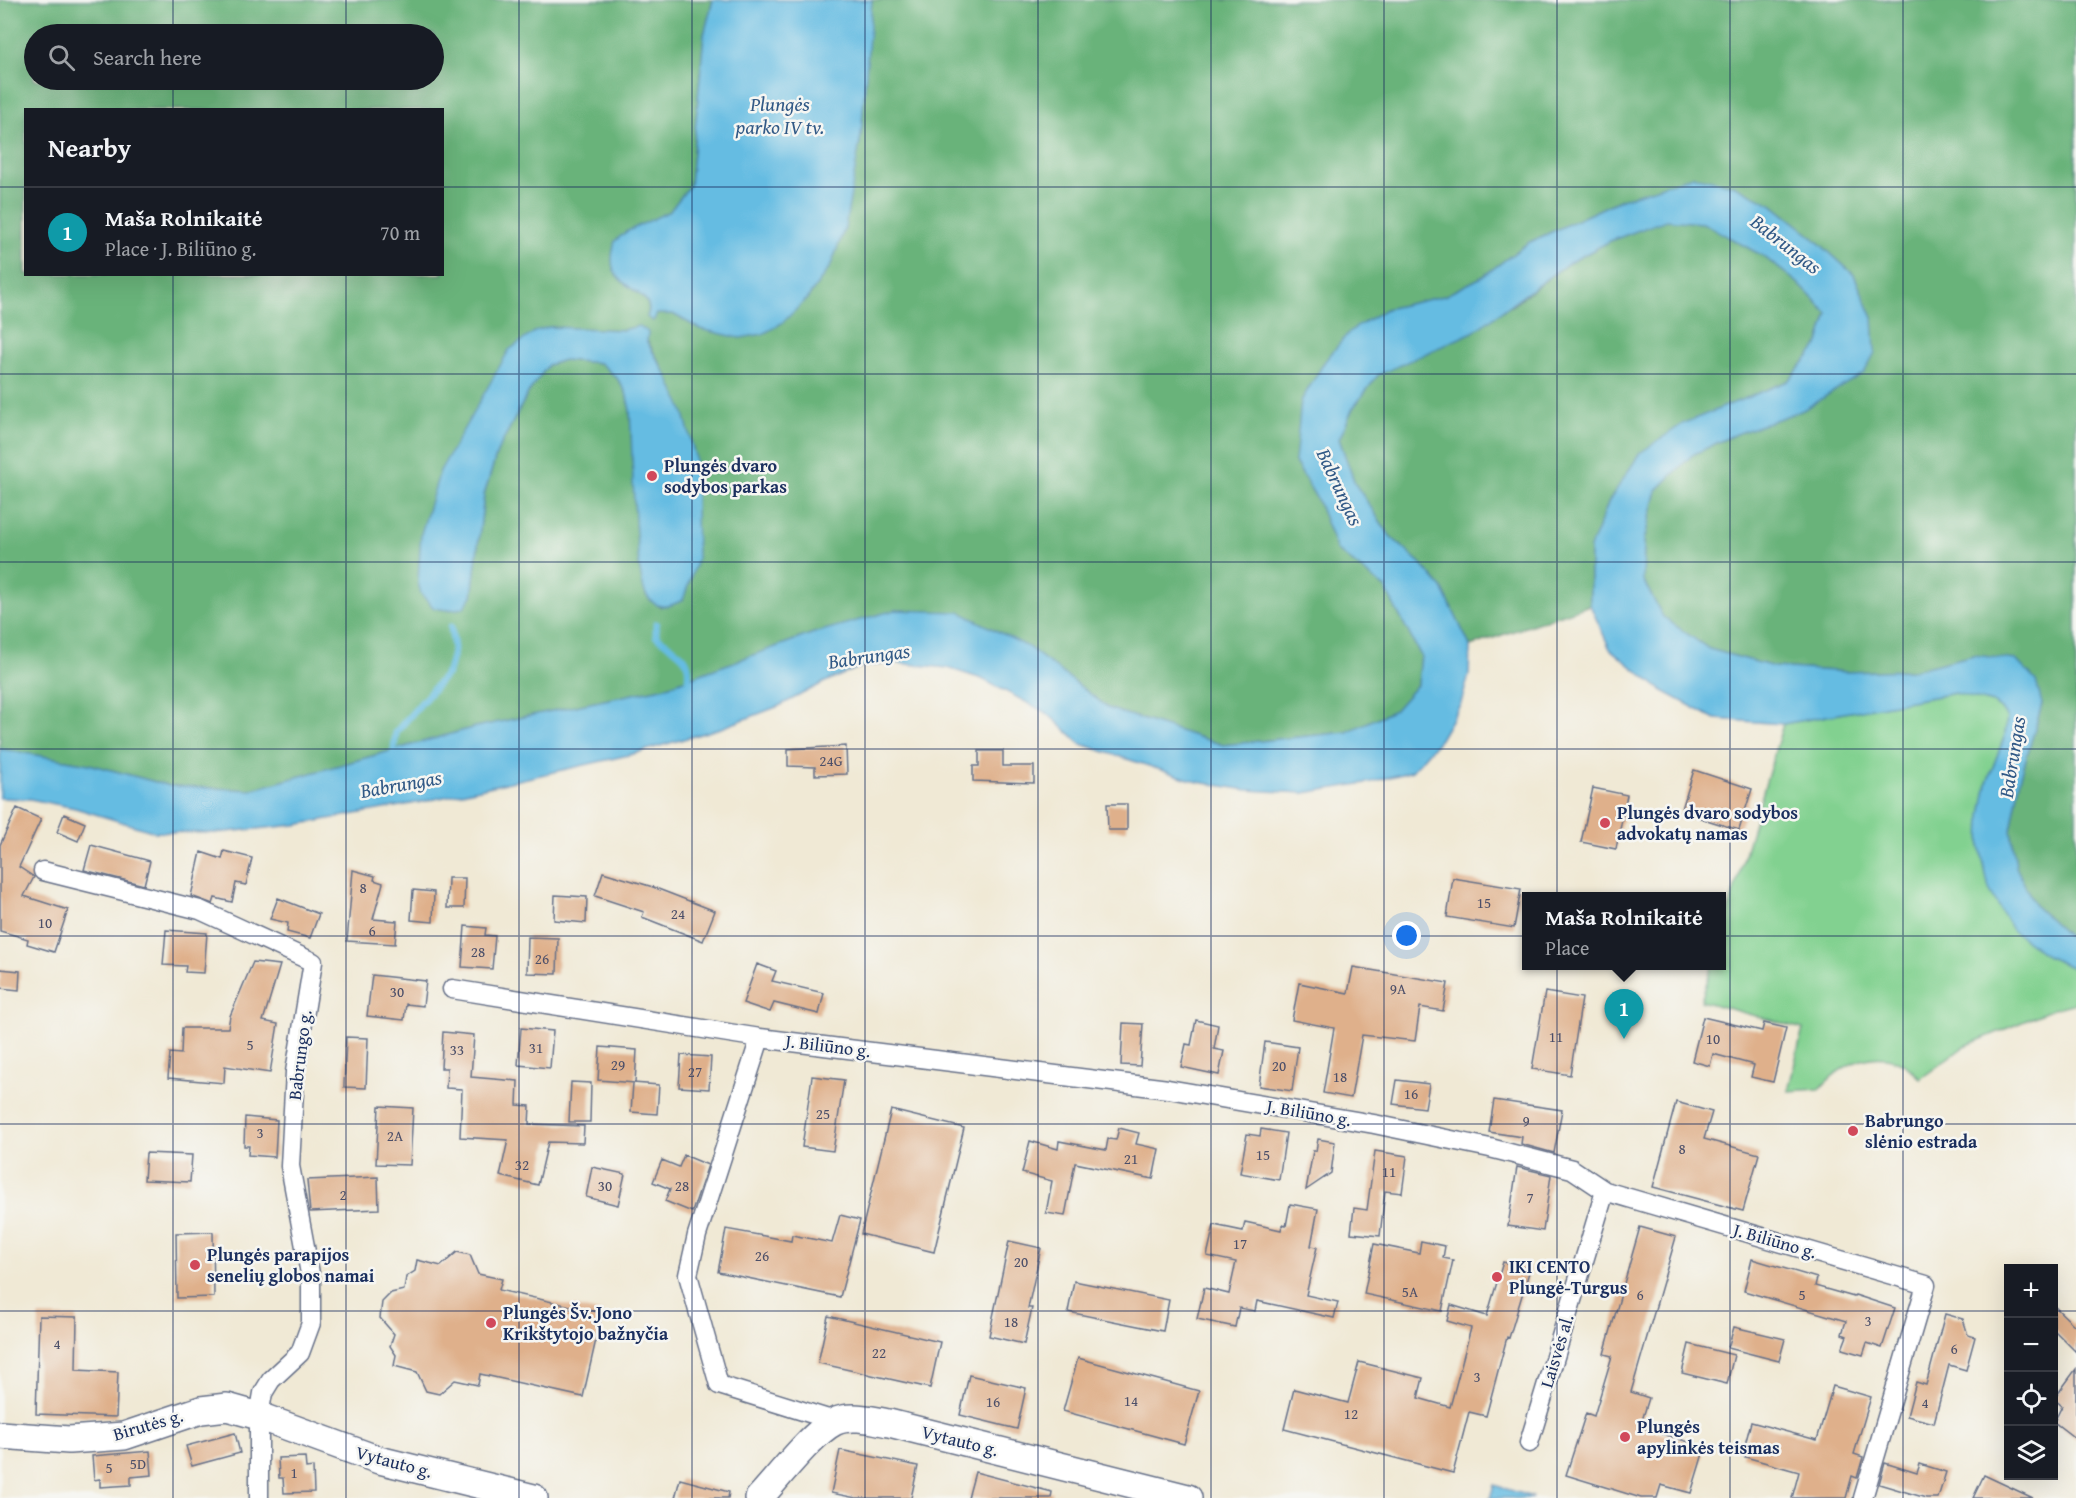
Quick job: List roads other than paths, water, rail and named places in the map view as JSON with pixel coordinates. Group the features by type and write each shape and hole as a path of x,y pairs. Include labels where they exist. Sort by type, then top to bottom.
{"main road":[{"name":"Birutės g.","path":"0,1435 69,1440 124,1436 211,1407 227,1407 259,1416"},
{"name":"Vytauto g.","path":"259,1416 379,1460 534,1498"},
{"name":"Vytauto g.","path":"835,1421 861,1418 889,1423 1188,1498"},
{"path":"759,1498 818,1434 835,1421"}],"street":[{"name":"Babrungo g.","path":"43,871 200,910 313,962 295,1072 290,1166 311,1279 311,1323 300,1353 271,1380 263,1393 259,1416"},
{"name":"J. Biliūno g.","path":"452,989 760,1038 1168,1089 1374,1124 1490,1148 1572,1169 1605,1191 1926,1285 1863,1498"},
{"path":"760,1038 698,1235 688,1275 719,1385 835,1421"},
{"name":"Laisvės al.","path":"1529,1443 1605,1191"},
{"path":"259,1416 259,1498"}],"water":[{"name":"Plungės parko IV tv.","path":"713,0 872,0 861,136 845,227 831,265 807,299 782,323 763,334 740,338 700,329 673,314 657,314 653,321 647,317 649,309 643,297 618,277 612,263 615,241 626,232 670,211 690,185 704,35"},
{"name":"Babrungas","path":"1693,176 1733,185 1771,204 1809,234 1854,275 1873,318 1875,352 1864,373 1803,410 1731,436 1692,455 1657,490 1644,540 1643,580 1663,617 1709,649 1774,667 1848,672 1914,670 1974,655 2016,660 2036,681 2042,704 2021,776 2011,830 2016,867 2035,906 2070,938 2076,939 2076,969 2048,957 2012,930 1989,889 1980,846 1981,815 1987,783 2005,735 2007,718 1993,703 1955,693 1783,724 1715,719 1661,690 1610,649 1590,605 1590,548 1609,501 1640,453 1684,423 1788,381 1818,346 1828,314 1798,283 1763,256 1703,223 1666,220 1610,241 1567,264 1473,332 1378,375 1353,408 1339,439 1355,484 1390,536 1421,564 1442,588 1470,646 1469,675 1461,703 1440,739 1412,771 1372,782 1304,793 1247,790 1198,782 1081,744 1047,713 982,679 948,668 897,663 863,666 825,682 779,706 724,727 633,754 422,802 295,825 216,833 155,832 75,808 30,799 0,798 0,749 89,764 170,786 251,790 476,727 662,688 814,633 895,610 960,612 1028,647 1110,709 1223,745 1347,732 1395,710 1418,684 1421,656 1385,588 1337,550 1317,499 1295,462 1301,401 1325,361 1350,331 1386,309 1444,296 1482,277 1528,243 1622,199"},
{"path":"639,326 648,332 647,342 668,377 684,413 695,456 697,560 683,600 668,606 659,606 647,596 643,584 636,537 630,410 626,392 617,378 600,363 564,360 548,365 528,393 497,452 484,495 472,596 463,608 447,610 434,608 421,594 418,582 421,534 440,471 509,350 536,331 549,327 623,330"},
{"path":"1494,1485 1532,1497 1532,1498 1490,1498"}],"waterway":[{"path":"656,624 656,636 677,651 686,661 689,676 687,686"},
{"path":"393,757 396,732 448,672 454,649 451,627"}],"place":[{"name":"Plungės dvaro sodybos parkas","path":"652,476"},
{"name":"Plungės dvaro sodybos advokatų namas","path":"1605,823"},
{"name":"Maša Rolnikaitė","path":"1624,1039"},
{"name":"Babrungo slėnio estrada","path":"1853,1131"},
{"name":"Plungės parapijos senelių globos namai","path":"195,1265"},
{"name":"IKI CENTO Plungė-Turgus","path":"1497,1277"},
{"name":"Plungės Šv. Jono Krikštytojo bažnyčia","path":"491,1323"},
{"name":"Plungės apylinkės teismas","path":"1625,1437"}]}
